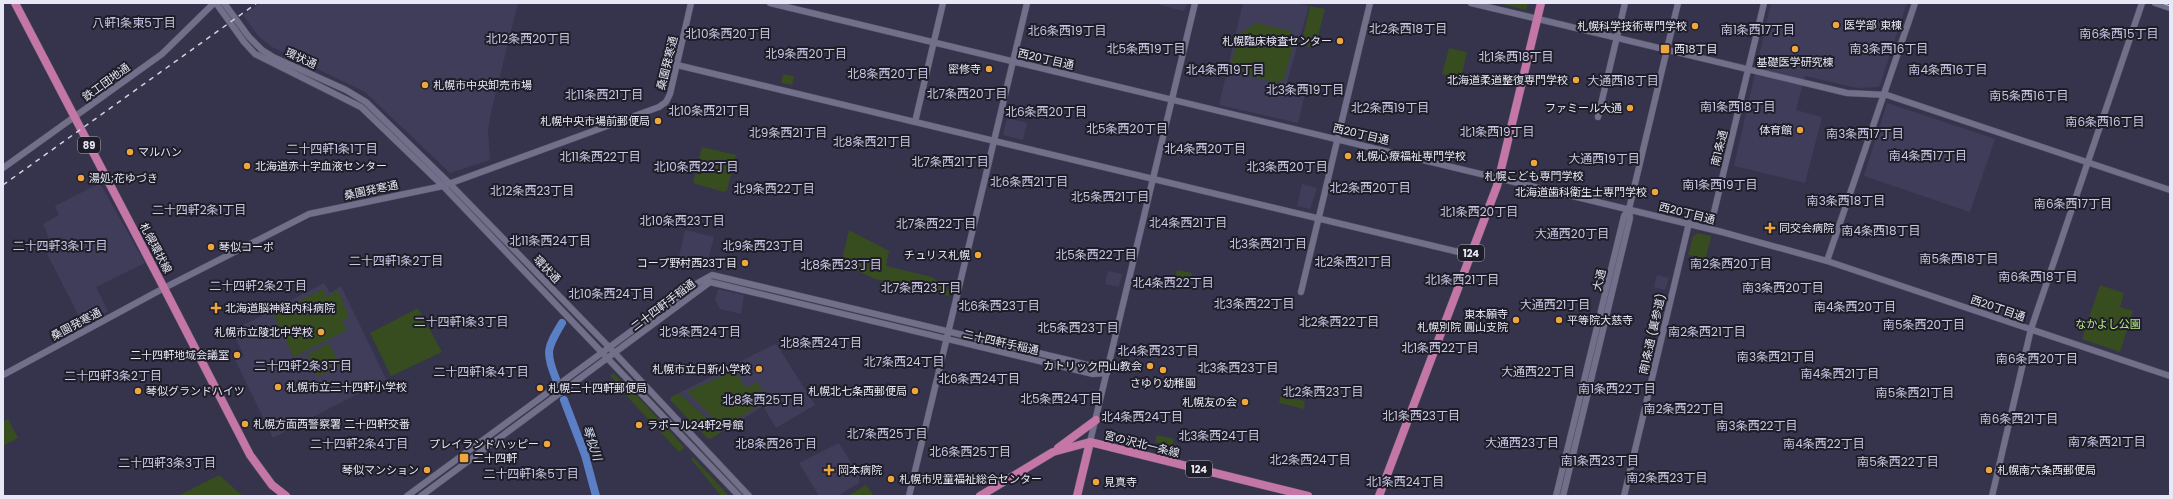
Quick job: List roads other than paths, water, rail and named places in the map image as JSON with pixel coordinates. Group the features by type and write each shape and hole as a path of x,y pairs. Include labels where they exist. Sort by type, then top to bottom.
{"main road":[{"name":"札幌環状線","path":"15,3 250,455 272,485 286,496"},
{"name":"124","path":"1379,496 1499,178 1541,3"},
{"path":"1053,452 1096,420"},
{"path":"1077,496 1090,442"},
{"name":"宮の沢北一条線","path":"980,496 1053,452 1090,442 1308,496"}],"street":[{"name":"鉄工団地通","path":"3,168 162,54 215,3"},
{"name":"環状通","path":"215,3 244,42 255,54 361,107 443,186 608,357 739,496"},
{"name":"環状通","path":"224,3 249,37 262,50 362,99 450,184 610,347 749,496"},
{"name":"桑園発寒通","path":"3,375 164,288 309,214 450,184 659,107 668,98 691,3"},
{"name":"西20丁目通","path":"770,3 1689,223 1827,261 2170,376"},
{"path":"915,122 943,3"},
{"path":"909,496 1027,3"},
{"path":"1090,442 1195,3"},
{"path":"1301,292 1370,3"},
{"path":"1471,3 1847,93 1884,94 2170,190"},
{"path":"1598,117 1625,3"},
{"name":"大通","path":"1563,496 1630,217 1629,209 1678,3"},
{"name":"南1条通","path":"1710,229 1764,3"},
{"path":"1827,261 1915,3"},
{"path":"1992,496 2031,329 2142,3"},
{"path":"2155,3 2170,8"},
{"path":"677,64 1471,255"},
{"name":"大通","path":"1556,496 1624,216 1629,209"},
{"name":"南1条通 (裏参道)","path":"1624,496 1689,223"},
{"name":"二十四軒手稲通","path":"407,496 694,284 712,275 1095,367 1107,373"},
{"name":"二十四軒手稲通","path":"421,496 710,282 1093,374 1107,373"}],"waterway":[{"name":"琴似川","path":"556,379 550,362 549,350 553,338 562,323"},
{"name":"琴似川","path":"564,400 585,455 596,496"}],"tram line":[{"path":"2162,3 2170,6"}],"railway":[{"path":"3,185 257,3"}],"place":[{"name":"医学部 東棟","path":"1836,25"},
{"name":"札幌科学技術専門学校","path":"1695,26"},
{"name":"札幌臨床検査センター","path":"1340,41"},
{"name":"西18丁目","path":"1665,49"},
{"name":"基礎医学研究棟","path":"1795,49"},
{"name":"密修寺","path":"989,69"},
{"name":"北海道柔道整復専門学校","path":"1576,80"},
{"name":"札幌市中央卸売市場","path":"425,85"},
{"name":"ファミール大通","path":"1630,108"},
{"name":"札幌中央市場前郵便局","path":"658,121"},
{"name":"体育館","path":"1800,130"},
{"name":"マルハン","path":"130,152"},
{"name":"札幌心療福祉専門学校","path":"1348,156"},
{"name":"札幌こども専門学校","path":"1534,163"},
{"name":"北海道赤十字血液センター","path":"247,166"},
{"name":"湯処;花ゆづき","path":"81,178"},
{"name":"北海道歯科衛生士専門学校","path":"1655,192"},
{"name":"同交会病院","path":"1770,228"},
{"name":"琴似コーポ","path":"211,247"},
{"name":"チュリス札幌","path":"978,255"},
{"name":"コープ野村西23丁目","path":"745,263"},
{"name":"北海道脳神経内科病院","path":"216,308"},
{"name":"東本願寺 札幌別院 圓山支院","path":"1516,320"},
{"name":"平等院大慈寺","path":"1559,320"},
{"name":"札幌市立陵北中学校","path":"321,332"},
{"name":"二十四軒地域会議室","path":"237,355"},
{"name":"カトリック円山教会","path":"1150,366"},
{"name":"札幌市立日新小学校","path":"759,369"},
{"name":"さゆり幼稚園","path":"1163,370"},
{"name":"札幌市立二十四軒小学校","path":"278,387"},
{"name":"札幌二十四軒郵便局","path":"540,388"},
{"name":"琴似グランドハイツ","path":"138,391"},
{"name":"札幌北七条西郵便局","path":"915,391"},
{"name":"札幌友の会","path":"1245,402"},
{"name":"札幌方面西警察署 二十四軒交番","path":"245,424"},
{"name":"ラポール24軒2号館","path":"639,425"},
{"name":"プレイランドハッピー","path":"547,444"},
{"name":"二十四軒","path":"464,458"},
{"name":"琴似マンション","path":"427,470"},
{"name":"岡本病院","path":"829,470"},
{"name":"札幌南六条西郵便局","path":"1989,470"},
{"name":"札幌市児童福祉総合センター","path":"891,479"},
{"name":"見真寺","path":"1096,482"}],"district":[{"name":"八軒1条東5丁目","path":"134,23"},
{"name":"北2条西18丁目","path":"1408,29"},
{"name":"南1条西17丁目","path":"1758,30"},
{"name":"北6条西19丁目","path":"1067,31"},
{"name":"北10条西20丁目","path":"728,34"},
{"name":"南6条西15丁目","path":"2119,34"},
{"name":"北12条西20丁目","path":"528,39"},
{"name":"北5条西19丁目","path":"1146,49"},
{"name":"南3条西16丁目","path":"1889,49"},
{"name":"北9条西20丁目","path":"806,54"},
{"name":"北1条西18丁目","path":"1516,57"},
{"name":"北4条西19丁目","path":"1225,70"},
{"name":"南4条西16丁目","path":"1948,70"},
{"name":"北8条西20丁目","path":"888,74"},
{"name":"大通西18丁目","path":"1623,81"},
{"name":"北3条西19丁目","path":"1305,90"},
{"name":"北7条西20丁目","path":"967,94"},
{"name":"北11条西21丁目","path":"604,95"},
{"name":"南5条西16丁目","path":"2029,96"},
{"name":"南1条西18丁目","path":"1738,107"},
{"name":"北2条西19丁目","path":"1390,108"},
{"name":"北10条西21丁目","path":"709,111"},
{"name":"北6条西20丁目","path":"1046,112"},
{"name":"南6条西16丁目","path":"2105,122"},
{"name":"北5条西20丁目","path":"1127,129"},
{"name":"北1条西19丁目","path":"1497,132"},
{"name":"北9条西21丁目","path":"788,133"},
{"name":"南3条西17丁目","path":"1865,134"},
{"name":"北8条西21丁目","path":"872,142"},
{"name":"二十四軒1条1丁目","path":"332,149"},
{"name":"北4条西20丁目","path":"1205,149"},
{"name":"南4条西17丁目","path":"1928,156"},
{"name":"北11条西22丁目","path":"600,157"},
{"name":"大通西19丁目","path":"1604,159"},
{"name":"北7条西21丁目","path":"950,162"},
{"name":"北10条西22丁目","path":"696,167"},
{"name":"北3条西20丁目","path":"1287,167"},
{"name":"北6条西21丁目","path":"1029,182"},
{"name":"南1条西19丁目","path":"1720,185"},
{"name":"北2条西20丁目","path":"1370,188"},
{"name":"北9条西22丁目","path":"774,189"},
{"name":"北12条西23丁目","path":"532,191"},
{"name":"北5条西21丁目","path":"1110,197"},
{"name":"南3条西18丁目","path":"1846,201"},
{"name":"南6条西17丁目","path":"2073,204"},
{"name":"二十四軒2条1丁目","path":"199,210"},
{"name":"北1条西20丁目","path":"1479,212"},
{"name":"北10条西23丁目","path":"682,221"},
{"name":"北4条西21丁目","path":"1188,223"},
{"name":"北7条西22丁目","path":"936,224"},
{"name":"南4条西18丁目","path":"1881,231"},
{"name":"大通西20丁目","path":"1572,234"},
{"name":"北11条西24丁目","path":"550,241"},
{"name":"北3条西21丁目","path":"1268,244"},
{"name":"二十四軒3条1丁目","path":"60,246"},
{"name":"北9条西23丁目","path":"763,246"},
{"name":"北5条西22丁目","path":"1096,255"},
{"name":"南5条西18丁目","path":"1959,259"},
{"name":"二十四軒1条2丁目","path":"396,261"},
{"name":"北2条西21丁目","path":"1353,262"},
{"name":"南2条西20丁目","path":"1731,264"},
{"name":"北8条西23丁目","path":"841,265"},
{"name":"南6条西18丁目","path":"2038,277"},
{"name":"北1条西21丁目","path":"1462,280"},
{"name":"北4条西22丁目","path":"1173,283"},
{"name":"二十四軒2条2丁目","path":"258,286"},
{"name":"北7条西23丁目","path":"921,288"},
{"name":"南3条西20丁目","path":"1783,288"},
{"name":"北10条西24丁目","path":"611,294"},
{"name":"北3条西22丁目","path":"1254,304"},
{"name":"大通西21丁目","path":"1555,305"},
{"name":"北6条西23丁目","path":"999,306"},
{"name":"南4条西20丁目","path":"1855,307"},
{"name":"二十四軒1条3丁目","path":"461,322"},
{"name":"北2条西22丁目","path":"1339,322"},
{"name":"南5条西20丁目","path":"1924,325"},
{"name":"北5条西23丁目","path":"1078,328"},
{"name":"北9条西24丁目","path":"700,332"},
{"name":"南2条西21丁目","path":"1707,332"},
{"name":"北8条西24丁目","path":"821,343"},
{"name":"北1条西22丁目","path":"1440,348"},
{"name":"北4条西23丁目","path":"1158,351"},
{"name":"南3条西21丁目","path":"1776,357"},
{"name":"南6条西20丁目","path":"2037,359"},
{"name":"北7条西24丁目","path":"904,362"},
{"name":"二十四軒2条3丁目","path":"303,366"},
{"name":"北3条西23丁目","path":"1238,368"},
{"name":"二十四軒1条4丁目","path":"481,372"},
{"name":"大通西22丁目","path":"1538,372"},
{"name":"南4条西21丁目","path":"1840,374"},
{"name":"二十四軒3条2丁目","path":"113,376"},
{"name":"北6条西24丁目","path":"979,379"},
{"name":"南1条西22丁目","path":"1617,389"},
{"name":"北2条西23丁目","path":"1323,392"},
{"name":"南5条西21丁目","path":"1915,393"},
{"name":"北5条西24丁目","path":"1061,399"},
{"name":"北8条西25丁目","path":"763,400"},
{"name":"南2条西22丁目","path":"1684,409"},
{"name":"北1条西23丁目","path":"1421,416"},
{"name":"北4条西24丁目","path":"1142,417"},
{"name":"南6条西21丁目","path":"2019,419"},
{"name":"南3条西22丁目","path":"1757,426"},
{"name":"北7条西25丁目","path":"887,434"},
{"name":"北3条西24丁目","path":"1219,436"},
{"name":"南7条西21丁目","path":"2107,442"},
{"name":"大通西23丁目","path":"1522,443"},
{"name":"二十四軒2条4丁目","path":"359,444"},
{"name":"北8条西26丁目","path":"776,444"},
{"name":"南4条西22丁目","path":"1824,444"},
{"name":"北6条西25丁目","path":"970,452"},
{"name":"北2条西24丁目","path":"1310,460"},
{"name":"南1条西23丁目","path":"1600,461"},
{"name":"南5条西22丁目","path":"1898,462"},
{"name":"二十四軒3条3丁目","path":"167,463"},
{"name":"二十四軒1条5丁目","path":"531,474"},
{"name":"南2条西23丁目","path":"1667,478"},
{"name":"北1条西24丁目","path":"1405,482"}],"park label":[{"name":"なかよし公園","path":"2108,324"}]}
